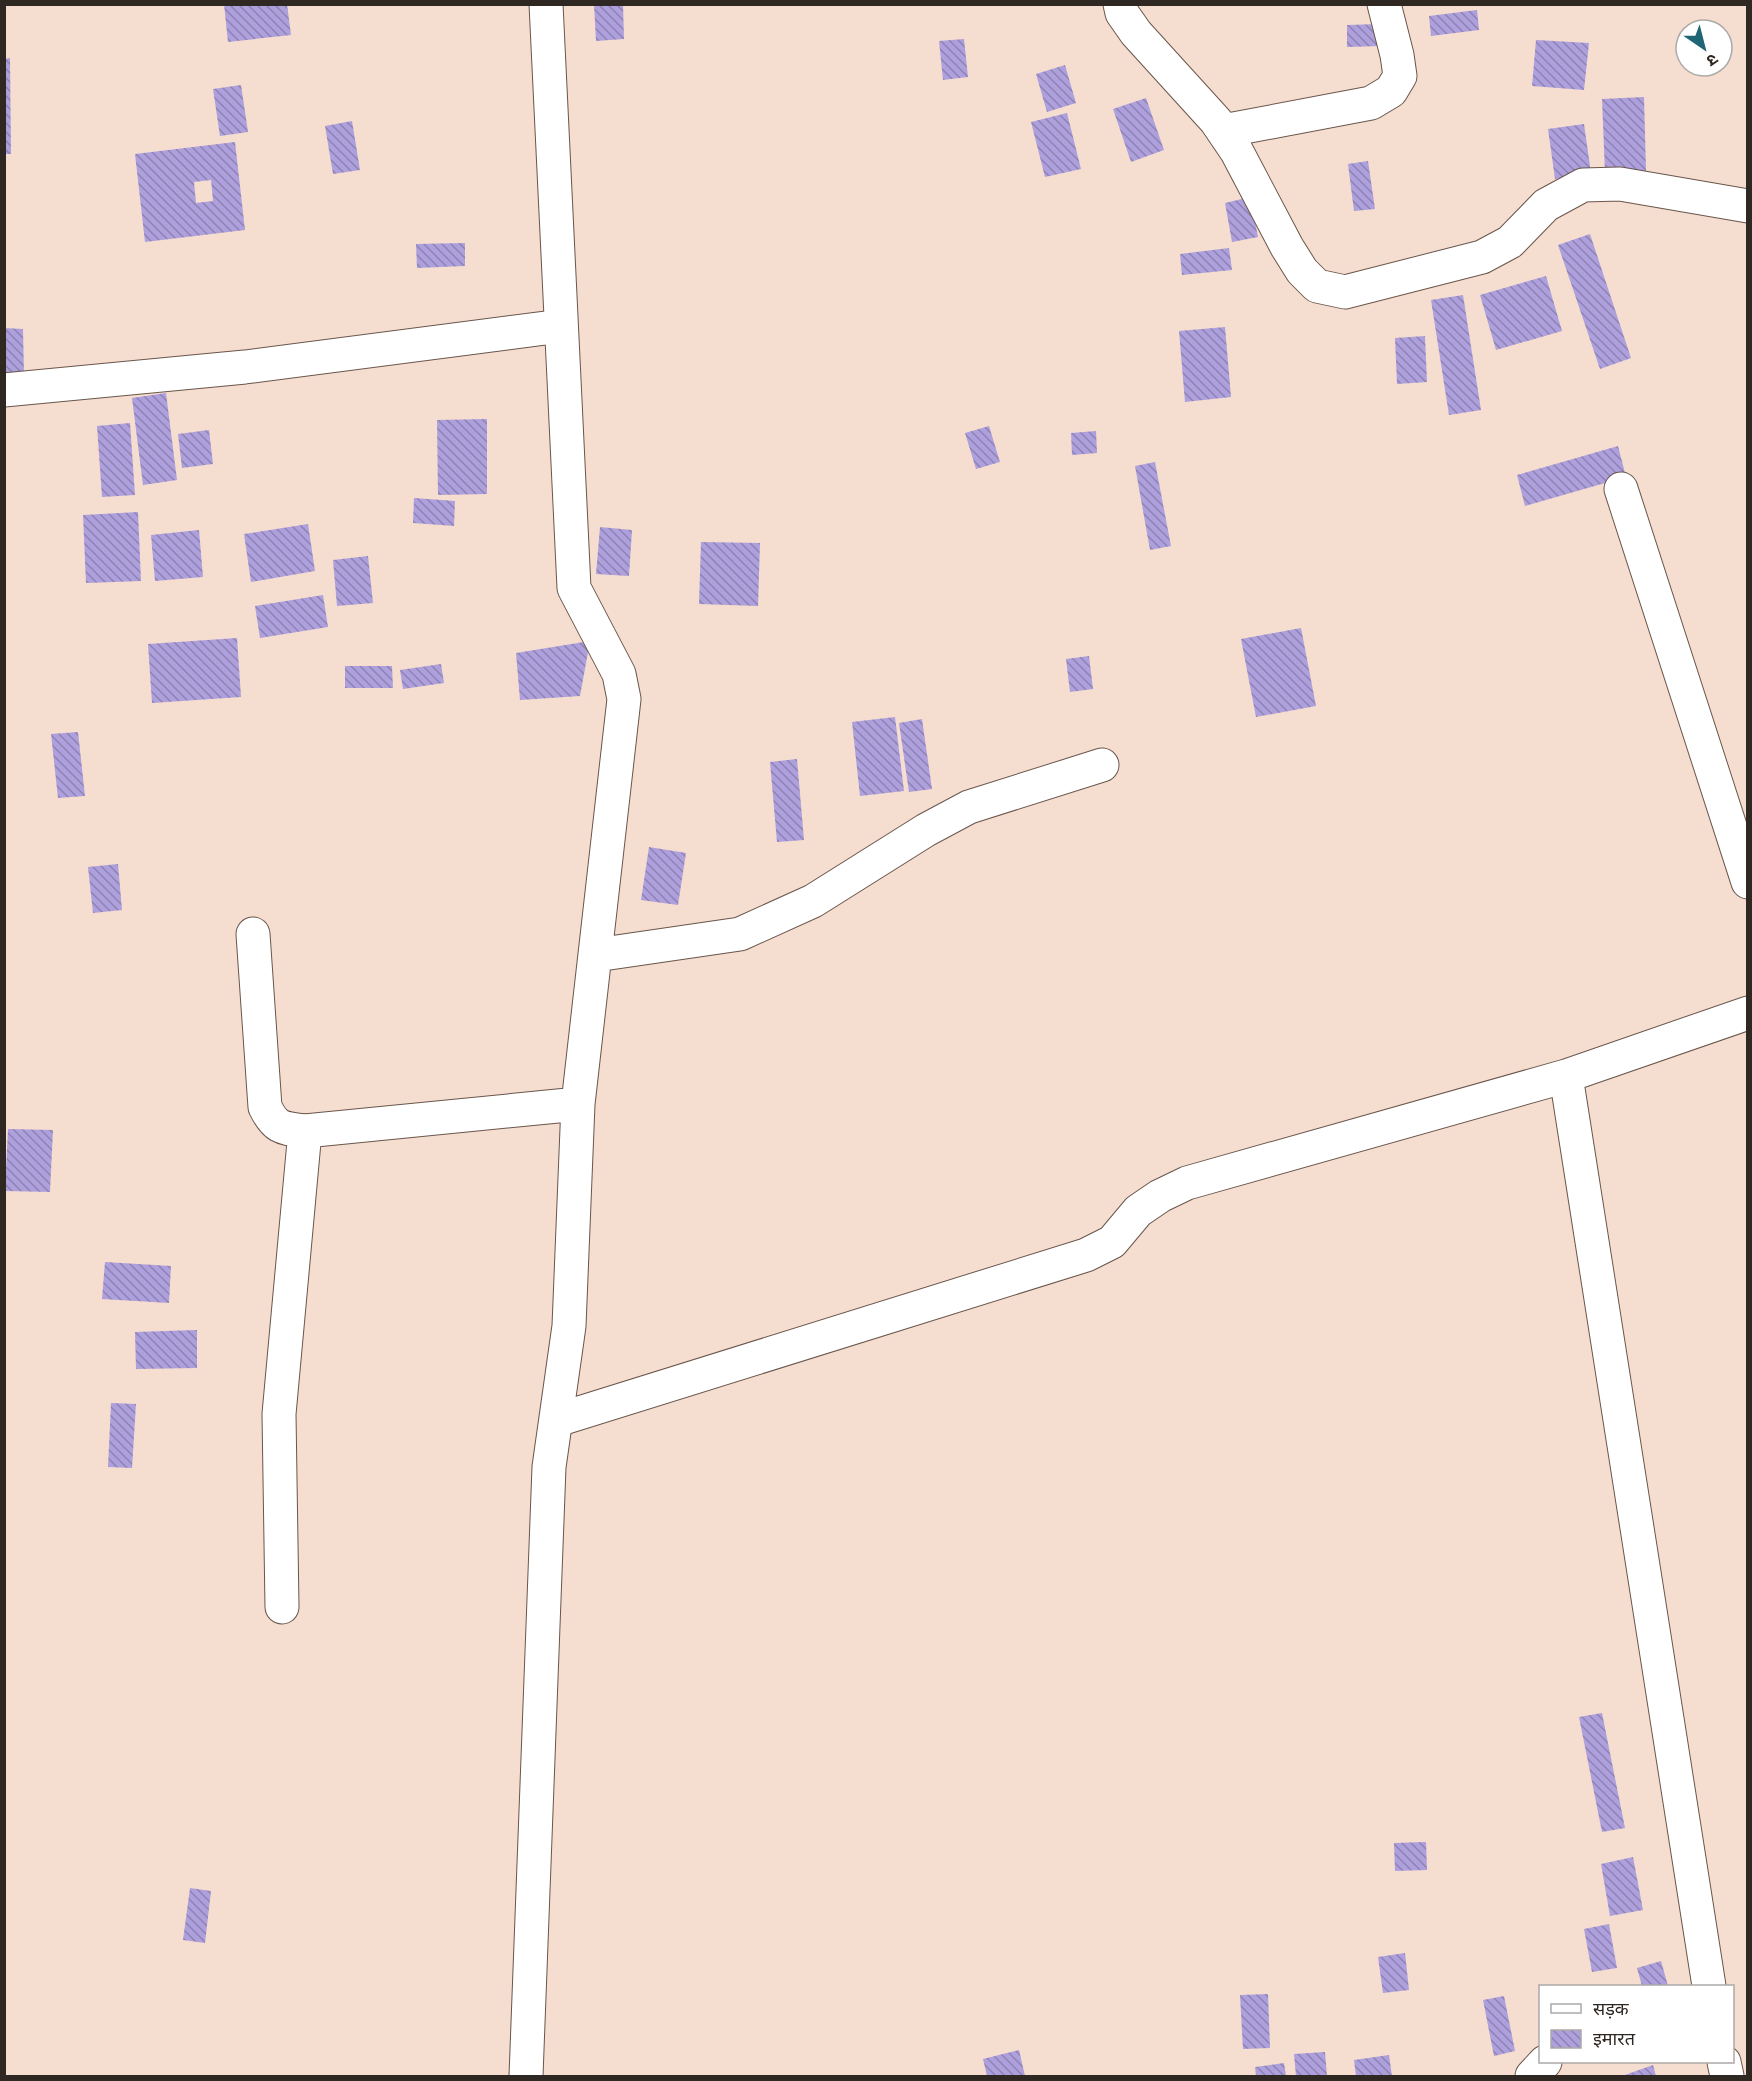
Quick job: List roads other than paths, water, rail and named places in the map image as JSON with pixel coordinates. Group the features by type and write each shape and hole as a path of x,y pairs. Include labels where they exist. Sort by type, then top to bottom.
{"street":[{"path":"526,2076 549,1467 569,1326 578,1104 624,699 619,674 573,588 546,4"},
{"path":"1120,4 1122,12 1136,33 1223,131 1238,152 1287,247 1302,271 1317,286 1345,292 1482,257 1509,242 1546,205 1583,185 1620,184 1748,206"},
{"path":"1223,131 1371,103 1391,92 1400,76 1398,55 1384,4"},
{"path":"4,390 245,367 561,326"},
{"path":"1621,489 1748,882"},
{"path":"596,955 741,934 813,901 926,830 969,807 1102,765"},
{"path":"253,934 265,1107 279,1127 305,1131 578,1104"},
{"path":"557,1420 1086,1255 1112,1242 1138,1211 1160,1196 1187,1183 1566,1076 1748,1013"},
{"path":"1566,1076 1709,1985"},
{"path":"282,1607 279,1414 305,1131"},
{"path":"1532,2076 1543,2063"}]}
